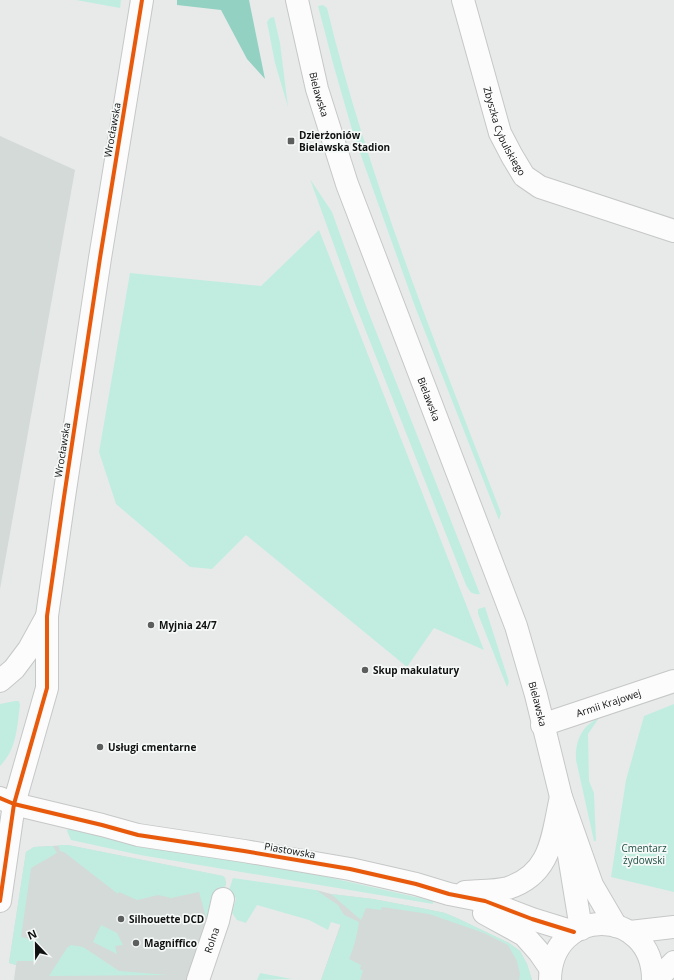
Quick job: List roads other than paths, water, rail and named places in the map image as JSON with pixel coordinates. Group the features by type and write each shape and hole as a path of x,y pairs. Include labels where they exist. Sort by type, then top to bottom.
{"street":[{"name":"Wrocławska","path":"0,901 7,801 47,688 47,616 98,265 142,0"},
{"name":"Bielawska","path":"297,0 317,89 346,184 425,385 516,626 536,695 542,725 561,797 592,885 623,929 641,942 649,954 653,968 653,980"},
{"name":"Zbyszka Cybulskiego","path":"463,0 500,134 524,176 540,187 674,231"},
{"name":"Wrocławska","path":"0,681 14,669 29,649 47,616"},
{"name":"Armii Krajowej","path":"542,725 674,681"},
{"name":"Bielawska","path":"561,797 577,930"},
{"path":"449,894 508,888 531,876 541,865 549,851 561,797"},
{"name":"Piastowska","path":"7,801 138,835 244,850 350,869 416,884 449,894 484,902 532,919 577,930"},
{"name":"Piastowska","path":"449,894 524,935 538,952 550,974"},
{"name":"Rolna","path":"198,980 218,921 223,900"},
{"path":"550,974 554,954 562,941 577,930 587,926 602,924 623,929 674,927"},
{"path":"656,980 674,962"}],"place":[{"name":"Dzierżoniów Bielawska Stadion","path":"291,141"},
{"name":"Myjnia 24/7","path":"151,625"},
{"name":"Skup makulatury","path":"365,670"},
{"name":"Usługi cmentarne","path":"100,747"},
{"name":"Silhouette DCD","path":"121,919"},
{"name":"Magniffico","path":"136,943"}],"park label":[{"name":"Cmentarz żydowski","path":"644,854"}]}
